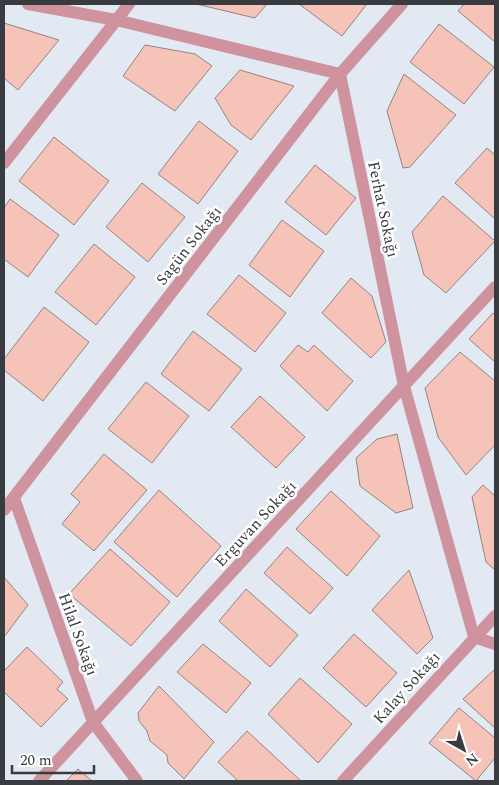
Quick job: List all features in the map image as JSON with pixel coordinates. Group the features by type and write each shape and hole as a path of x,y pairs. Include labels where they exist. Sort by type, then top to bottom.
{"street":[{"path":"28,4 116,20 340,74"},
{"path":"4,163 129,4"},
{"name":"Sagün Sokağı","path":"4,510 9,498 340,74 402,4"},
{"name":"Ferhat Sokağı","path":"340,74 404,386 474,637"},
{"name":"Erguvan Sokağı","path":"39,781 495,287"},
{"name":"Hilal Sokağı","path":"9,498 93,722 137,781"},
{"name":"Kalay Sokağı","path":"343,781 495,616"},
{"path":"474,637 495,644"}],"building":[{"path":"196,4 267,4 255,18"},
{"path":"299,4 367,4 342,36"},
{"path":"464,4 495,4 495,42 458,11"},
{"path":"4,23 59,40 18,90 4,78"},
{"path":"439,24 494,67 464,104 410,62"},
{"path":"145,45 195,54 212,66 175,111 123,76"},
{"path":"240,70 294,86 251,140 231,125 215,98"},
{"path":"404,74 456,115 410,167 403,168 387,111"},
{"path":"199,121 238,151 198,204 158,174"},
{"path":"54,137 109,181 74,225 19,181"},
{"path":"487,148 495,155 495,219 455,183"},
{"path":"315,165 356,198 326,235 285,202"},
{"path":"142,183 185,217 148,262 106,227"},
{"path":"443,196 495,241 446,293 424,275 412,232"},
{"path":"10,199 59,235 28,277 4,259 4,208"},
{"path":"282,220 324,251 290,297 249,265"},
{"path":"94,244 135,277 96,325 55,292"},
{"path":"239,275 286,313 255,352 207,314"},
{"path":"351,278 372,296 386,342 371,358 322,313"},
{"path":"44,307 89,342 43,401 4,370 4,359"},
{"path":"493,313 495,315 495,362 469,339"},
{"path":"193,331 242,369 209,411 161,374"},
{"path":"298,345 308,352 314,345 353,381 327,411 280,366"},
{"path":"460,352 495,381 495,445 466,475 438,437 425,388"},
{"path":"146,382 189,416 152,463 108,429"},
{"path":"260,396 305,437 276,468 231,427"},
{"path":"397,434 413,508 396,513 360,486 356,458 377,439"},
{"path":"104,454 147,490 94,551 62,524 80,502 71,494"},
{"path":"483,485 495,496 495,570 486,562 472,497"},
{"path":"159,490 221,546 177,597 114,542"},
{"path":"331,491 380,536 347,576 296,529"},
{"path":"287,547 333,588 310,614 264,573"},
{"path":"110,549 170,602 131,646 69,594"},
{"path":"409,570 433,638 417,654 372,610"},
{"path":"4,577 28,605 4,637"},
{"path":"246,589 298,635 270,667 219,621"},
{"path":"354,634 397,673 366,707 323,668"},
{"path":"203,644 251,683 226,713 177,672"},
{"path":"27,647 63,682 57,689 68,699 41,727 4,692 4,671"},
{"path":"495,669 495,728 463,699"},
{"path":"300,678 352,724 318,763 268,714"},
{"path":"159,686 214,742 184,779 168,763 167,755 150,741 147,731 139,721 138,713"},
{"path":"459,708 495,738 495,758 476,781 429,743"},
{"path":"247,731 301,781 238,781 218,762"},
{"path":"78,769 92,781 66,781"}]}
